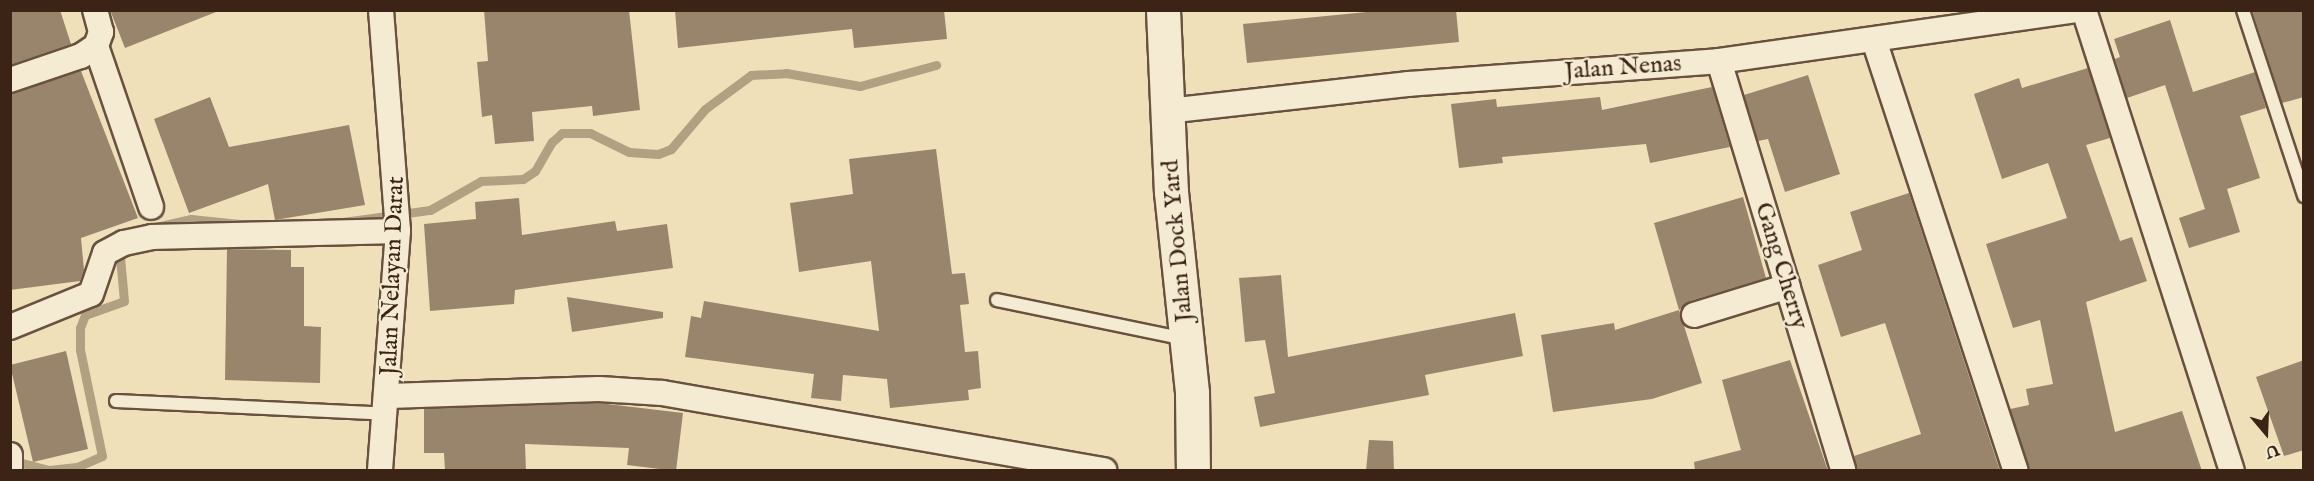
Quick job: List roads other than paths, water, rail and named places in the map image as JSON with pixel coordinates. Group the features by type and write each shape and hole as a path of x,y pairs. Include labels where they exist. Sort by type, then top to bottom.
{"street":[{"path":"95,10 100,32 96,46 151,207"},
{"name":"Jalan Nelayan Darat","path":"380,471 388,405 398,227 397,178 381,10"},
{"name":"Jalan Dock Yard","path":"1163,10 1167,111 1187,340 1193,471"},
{"name":"Jalan Nenas","path":"1167,111 1408,84 1719,61 2076,10"},
{"path":"2084,10 2232,471"},
{"path":"1874,40 2015,471"},
{"path":"10,80 81,56 96,46"},
{"name":"Gang Cherry","path":"1719,61 1843,471"},
{"path":"10,327 91,294 117,245 152,237 398,227"},
{"path":"1694,315 1788,286"},
{"path":"388,405 598,389 662,393 1104,471"}],"lane":[{"path":"2243,10 2304,196"},
{"path":"997,300 1187,340"},
{"path":"116,401 388,405"}],"waterway":[{"path":"343,222 430,210 481,181 523,179 535,171 552,142 562,133 590,133 629,152 658,154 671,149 705,109 751,75 786,73 860,86 936,65"},
{"path":"156,227 191,219 249,225"},
{"path":"11,460 49,470 77,467 102,456 80,350 80,328 85,315 124,301 119,246"}]}
